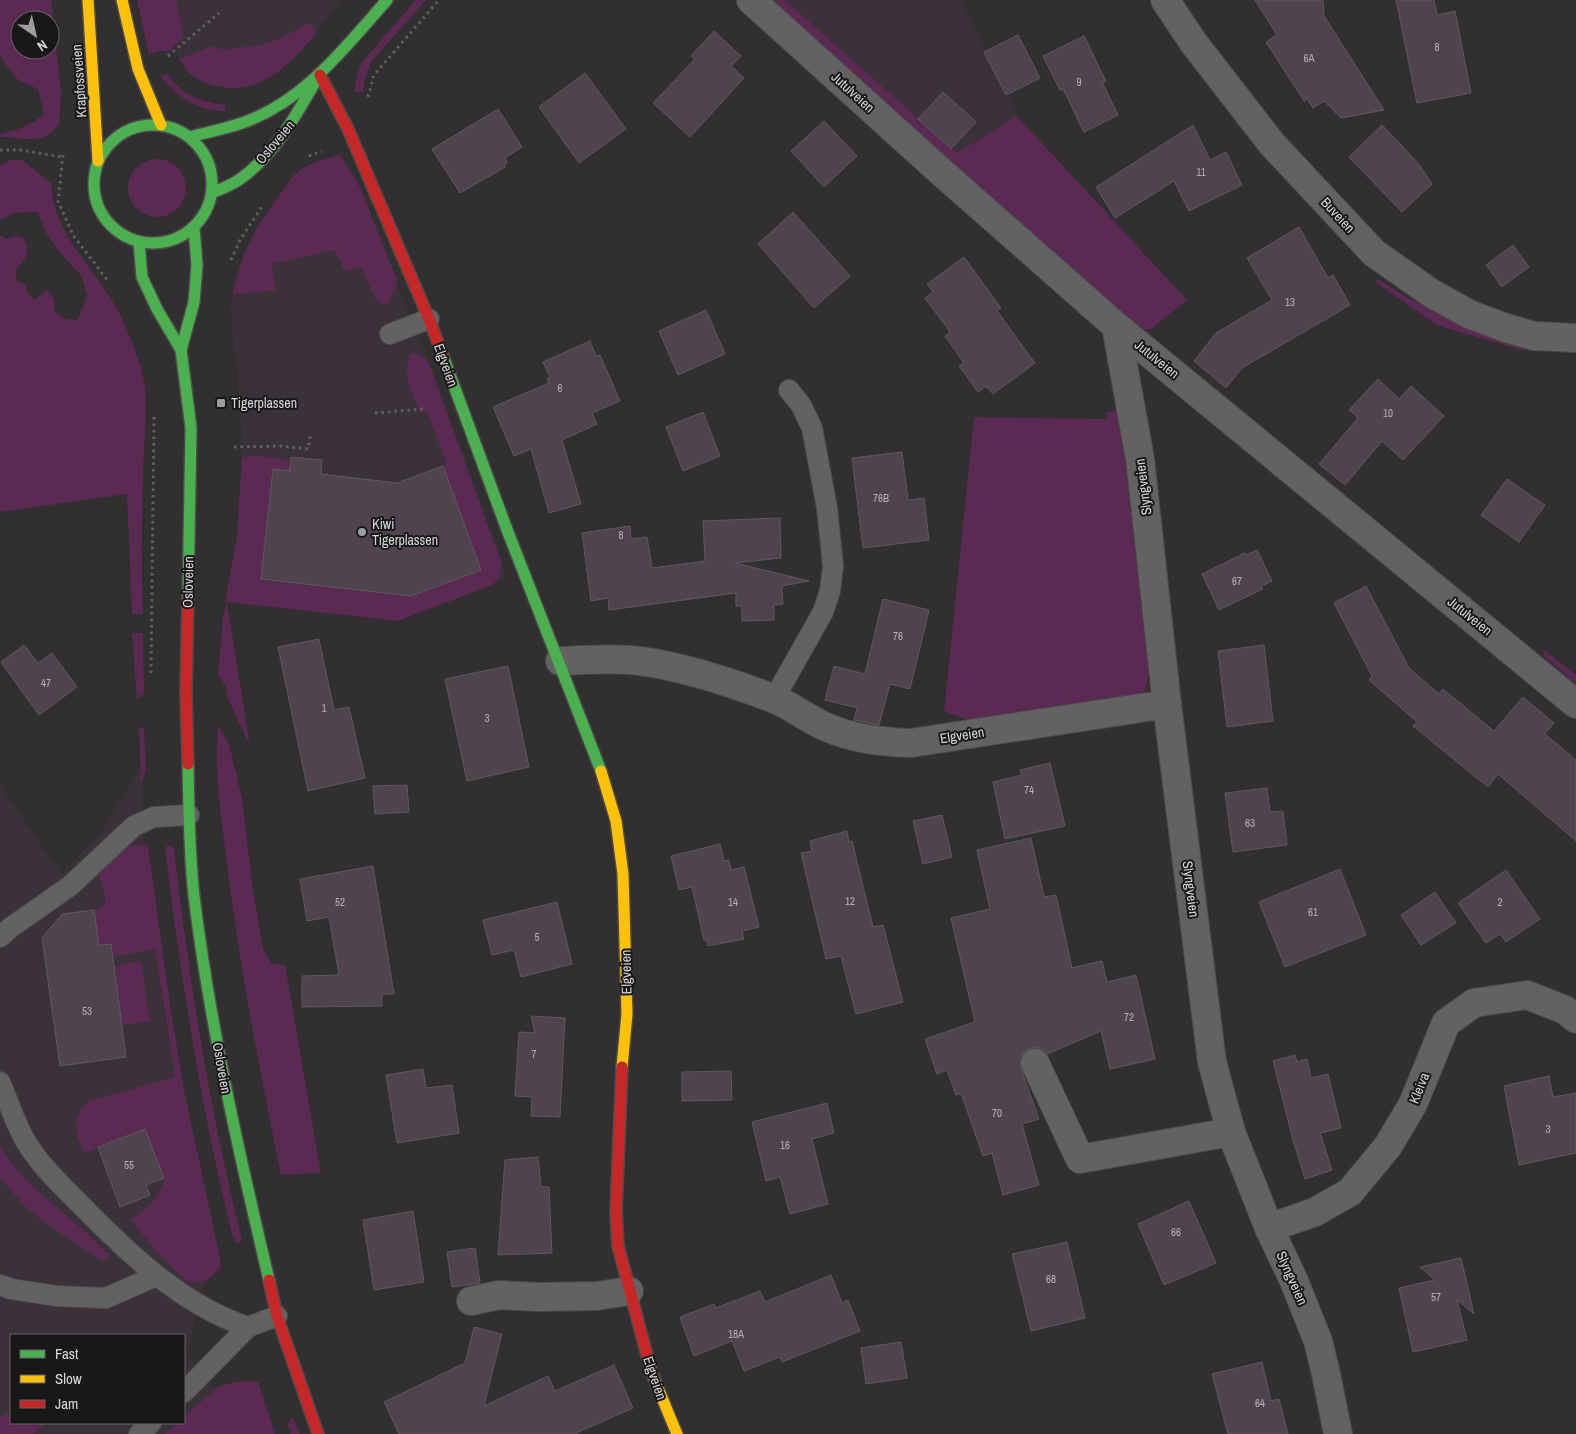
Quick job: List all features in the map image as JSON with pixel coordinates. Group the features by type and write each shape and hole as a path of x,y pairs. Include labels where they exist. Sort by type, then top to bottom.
{"main road":[{"name":"Krapfossveien","path":"88,0 98,161"},
{"path":"122,0 138,69 161,125"},
{"name":"Osloveien","path":"190,137 243,123 275,108 320,74 387,0"},
{"name":"Osloveien","path":"212,193 242,178 266,155 290,128 320,74"},
{"name":"Elgveien","path":"320,74 351,138 429,319 506,527 560,661 602,774 616,821 623,874 627,1014 623,1048 616,1210 618,1246 653,1376 677,1434"},
{"path":"161,125 176,129 190,137 201,148 209,162 212,177 212,193 206,212 194,228 177,239 158,243 139,242 120,234 105,220 96,201 93,181 98,161 109,144 126,131 161,125"},
{"name":"Osloveien","path":"194,228 197,266 194,302 181,350 191,428 186,694 189,815 194,895 229,1108 277,1316 318,1434"},
{"name":"Osloveien","path":"139,242 142,277 157,309 181,350"}],"street":[{"name":"Jutulveien","path":"751,0 939,170 1116,326 1576,704"},
{"name":"Buveien","path":"1165,0 1193,42 1272,144 1374,253 1431,293 1469,314 1534,336 1576,338"},
{"name":"Slyngveien","path":"1116,326 1140,459 1167,704 1212,1062 1231,1132 1269,1228 1318,1341 1338,1434"},
{"name":"Elgveien","path":"560,661 595,659 639,661 685,669 774,698 825,727 878,742 911,743 1167,704"},
{"name":"Kleiva","path":"1269,1228 1315,1212 1350,1192 1388,1146 1413,1104 1446,1023 1474,1003 1527,995 1565,1010 1576,1019"},
{"path":"1034,1063 1080,1158 1231,1132"},
{"path":"471,1301 499,1295 538,1297 597,1296 629,1291"}],"lane":[{"path":"390,334 429,319"},
{"path":"774,698 823,612 830,591 833,566 828,508 812,428 801,405 789,390"},
{"path":"3,929 70,886 134,826 154,816 189,815"},
{"path":"0,1082 27,1144 44,1168 93,1217 156,1276 224,1320 248,1327"},
{"path":"0,1285 11,1289 57,1296 106,1298 156,1276"},
{"path":"185,1391 248,1327 277,1316"},
{"path":"139,1434 150,1424"}],"path":[{"path":"366,106 374,75 439,0"},
{"path":"164,60 219,13"},
{"path":"302,159 329,148"},
{"path":"0,150 21,150 62,157 58,201 73,235 112,287"},
{"path":"229,266 240,240 265,203"},
{"path":"375,413 422,409 432,411"},
{"path":"234,446 280,446 308,449 311,433"}],"shaded area":[{"path":"0,0 51,0 52,10 10,10 10,60 58,60 61,92 59,125 52,132 32,139 0,137 0,134 34,122 44,114 38,89 18,80 3,61 0,54"},
{"path":"137,0 340,0 315,35 294,59 274,74 255,84 237,88 212,85 199,81 188,72 176,51 180,41 170,51 149,54"},
{"path":"137,0 176,0 183,33 181,40 170,51 149,54"},
{"path":"416,0 426,0 371,62 363,91 354,92 362,62"},
{"path":"774,0 785,0 957,153 1017,116 1187,300 1151,329 1144,330 948,163"},
{"path":"785,0 961,0 1017,116 957,153"},
{"path":"311,24 315,30 315,35 299,53 271,76 249,86 232,88 205,83 195,78 179,59 213,46 224,50 260,45 280,39 304,25"},
{"path":"167,74 179,88 207,102 225,105 225,111 197,106 181,97 161,77"},
{"path":"340,154 360,187 396,277 397,285 429,362 507,578 398,621 227,602 226,596 237,537 242,457 240,403 230,306 238,269 259,224 294,175 308,165"},
{"path":"340,154 360,187 396,277 397,285 388,303 382,305 377,302 361,267 345,272 335,250 272,264 276,290 232,295 244,254 259,224 294,175 308,165"},
{"path":"157,159 173,164 181,172 186,188 181,204 173,212 157,217 141,212 133,204 128,188 133,172 141,164"},
{"path":"11,160 22,160 51,183 53,200 65,231 113,302 129,334 141,368 146,409 142,512 143,614 132,614 127,494 0,512 0,235 6,239 16,236 24,238 27,248 26,256 15,271 17,281 26,285 27,293 35,300 47,290 54,299 55,312 65,319 78,320 87,295 81,275 59,252 45,231 38,212 14,213 0,220 0,165"},
{"path":"1378,279 1399,293 1452,321 1525,345 1525,351 1439,326 1375,282"},
{"path":"410,354 423,357 429,363 502,564 499,577 494,584 398,621 227,602 226,596 237,537 242,457 258,456 291,460 290,471 273,470 262,580 411,596 481,570 443,466 447,464 427,411 420,413 409,384 407,370"},
{"path":"1118,411 1149,673 1145,691 1126,699 974,722 944,711 974,417 1107,419 1107,412"},
{"path":"227,602 250,746 228,699 226,686 218,675 223,617"},
{"path":"132,633 143,633 144,694 137,699"},
{"path":"1543,649 1576,675 1576,683 1544,656"},
{"path":"218,725 229,744 242,798 253,891 263,949 272,964 285,965 321,1173 281,1175 251,1020 232,903 219,795"},
{"path":"139,727 144,728 146,770 141,784"},
{"path":"141,768 145,880 165,1017 184,1123 212,1253 187,1355 216,1390 268,1434 0,1434 0,785 62,875 102,830"},
{"path":"147,845 184,1090 220,1258 220,1269 205,1281 187,1282 157,1252 131,1220 148,1207 157,1197 163,1185 164,1178 145,1129 84,1153 76,1126 79,1114 89,1101 175,1077 155,949 113,957 111,944 99,945 94,910 105,905 105,895 99,877 107,860 129,846"},
{"path":"170,845 174,849 186,947 210,1094 242,1240 238,1243 233,1238 211,1142 193,1044 165,849"},
{"path":"141,961 150,1021 122,1025 114,966"},
{"path":"0,1146 24,1178 98,1243 111,1258 101,1260 47,1224 26,1207 0,1178"},
{"path":"234,1382 258,1382 275,1434 164,1434 177,1424 185,1424 185,1416 218,1387"},
{"path":"10,1412 10,1424 45,1424 33,1434 0,1434 0,1417"},
{"path":"293,1418 300,1434 291,1434 287,1423"}],"building":[{"path":"1255,0 1323,0 1324,16 1384,110 1341,118 1324,101 1313,108 1307,99 1304,101 1266,42 1277,35"},
{"path":"1396,0 1434,0 1437,15 1455,11 1471,93 1417,103"},
{"path":"714,31 741,56 731,66 744,78 690,137 653,103 695,59 691,56"},
{"path":"1018,35 1040,78 1006,95 984,52"},
{"path":"1084,36 1106,81 1102,82 1118,115 1084,132 1063,89 1060,90 1043,56"},
{"path":"585,73 626,129 579,163 539,107"},
{"path":"943,92 976,122 951,149 918,119"},
{"path":"498,109 522,147 505,158 507,163 504,165 505,167 460,193 432,149"},
{"path":"824,121 857,156 824,187 791,151"},
{"path":"1193,125 1210,160 1226,152 1242,185 1189,211 1174,181 1115,218 1096,187"},
{"path":"1382,125 1418,163 1432,184 1402,212 1349,157"},
{"path":"793,212 850,276 814,308 758,244"},
{"path":"1299,227 1328,278 1333,275 1350,305 1242,368 1226,388 1194,361 1216,333 1272,300 1247,258"},
{"path":"1513,245 1529,267 1502,287 1486,265"},
{"path":"964,257 1001,308 997,311 1035,363 993,394 986,386 978,392 959,366 964,363 945,336 950,332 925,298 933,292 927,284"},
{"path":"706,310 725,354 678,375 659,331"},
{"path":"590,341 596,356 600,355 620,401 592,413 597,424 562,440 581,504 549,513 531,449 514,456 493,407 549,383 547,379 550,377 543,362"},
{"path":"1378,379 1399,399 1411,386 1444,416 1403,460 1382,441 1345,485 1319,464 1358,418 1349,410"},
{"path":"703,412 720,456 683,471 666,427"},
{"path":"902,452 908,500 924,498 929,540 863,548 852,458"},
{"path":"291,457 322,460 321,474 397,483 443,466 481,570 411,596 261,579 273,469 290,471"},
{"path":"1507,479 1545,505 1519,542 1481,515"},
{"path":"780,518 781,558 735,563 809,581 782,586 783,604 774,605 774,620 742,621 742,606 736,606 736,593 609,610 608,598 591,601 582,533 630,526 631,539 647,537 652,568 705,561 703,521"},
{"path":"1257,550 1272,581 1261,586 1263,589 1219,610 1202,574 1245,553 1246,555"},
{"path":"1366,586 1409,668 1439,694 1443,689 1494,731 1523,697 1554,723 1545,734 1576,760 1576,841 1498,774 1488,787 1413,726 1417,722 1369,680 1372,676 1334,603"},
{"path":"883,599 929,610 910,689 890,684 879,725 854,720 857,708 825,700 834,666 865,674"},
{"path":"319,639 334,710 349,707 365,778 308,791 278,647"},
{"path":"24,645 38,663 52,653 77,687 39,715 1,662"},
{"path":"1264,645 1273,721 1227,727 1218,651"},
{"path":"508,666 529,767 467,781 445,679"},
{"path":"1050,763 1065,826 1005,839 993,782 1022,775 1020,770"},
{"path":"407,785 409,812 375,814 373,786"},
{"path":"1267,788 1270,812 1283,811 1287,845 1233,852 1225,793"},
{"path":"942,815 952,857 923,864 913,821"},
{"path":"847,831 849,842 852,841 873,927 883,925 903,1002 856,1014 841,956 826,959 801,853 812,851 810,841"},
{"path":"1031,838 1044,897 1056,895 1072,968 1102,961 1107,982 1136,975 1155,1059 1110,1069 1101,1031 1047,1054 1044,1050 1036,1047 1028,1049 1020,1061 1021,1069 1039,1119 1022,1124 1039,1185 1003,1195 992,1153 983,1156 961,1093 956,1095 947,1070 937,1074 925,1039 975,1022 951,918 990,909 977,850"},
{"path":"720,844 724,861 729,860 731,870 744,867 759,927 742,931 744,939 708,946 707,940 704,940 692,887 679,890 671,856"},
{"path":"373,866 394,994 382,994 382,1006 302,1007 302,976 339,975 329,917 307,921 300,879"},
{"path":"1340,869 1366,935 1285,967 1259,902"},
{"path":"1506,870 1540,919 1506,942 1500,934 1486,943 1458,903"},
{"path":"1435,892 1456,923 1421,945 1401,915"},
{"path":"557,902 572,964 521,977 514,950 492,955 483,920"},
{"path":"94,910 99,945 111,944 126,1057 60,1066 42,938 62,914"},
{"path":"531,1016 565,1018 560,1117 531,1116 532,1097 515,1096 519,1032 535,1033"},
{"path":"1295,1055 1297,1062 1307,1059 1311,1078 1328,1074 1341,1128 1320,1133 1332,1170 1305,1179 1273,1061"},
{"path":"423,1069 426,1088 452,1085 459,1133 397,1143 386,1075"},
{"path":"731,1071 732,1100 682,1101 682,1072"},
{"path":"1549,1076 1553,1097 1576,1093 1576,1153 1519,1165 1504,1086"},
{"path":"827,1103 834,1133 812,1139 828,1204 790,1214 780,1177 766,1181 752,1122"},
{"path":"145,1129 164,1178 146,1185 150,1195 120,1207 98,1147"},
{"path":"538,1157 541,1187 549,1187 552,1253 498,1255 505,1160"},
{"path":"1189,1201 1216,1263 1164,1285 1138,1224"},
{"path":"413,1211 424,1282 374,1290 363,1220"},
{"path":"1067,1242 1085,1318 1031,1331 1012,1254"},
{"path":"475,1248 480,1283 452,1287 447,1252"},
{"path":"1461,1258 1474,1314 1457,1300 1467,1340 1413,1352 1399,1288 1435,1280 1420,1267"},
{"path":"831,1275 842,1303 848,1300 860,1331 782,1362 780,1357 744,1371 732,1341 694,1356 680,1317 714,1304 716,1308 760,1291 765,1302"},
{"path":"474,1327 502,1334 484,1406 548,1376 555,1391 614,1365 633,1408 574,1434 399,1434 384,1402 465,1363"},
{"path":"901,1342 907,1378 866,1384 861,1348"},
{"path":"1262,1362 1271,1401 1279,1399 1288,1434 1228,1434 1212,1374"}],"traffic: fast":[{"path":"190,137 242,123 264,114 285,102 322,71 387,0"},
{"path":"212,193 237,181 263,159 282,136 314,84"},
{"path":"153,125 165,126 176,130 195,142 207,161 211,172 212,184 211,196 207,207 195,226 176,238 165,242 153,243 141,242 130,238 111,226 99,207 95,196 94,184 95,172 99,161 111,142 130,130 141,126 153,125"},
{"path":"188,598 191,428 181,350 194,302 197,265 194,228"},
{"path":"139,242 142,277 157,309 181,350"},
{"path":"443,356 506,527 601,771"},
{"path":"188,764 191,863 208,993 226,1089 269,1280"}],"traffic: slow":[{"path":"88,0 98,161"},
{"path":"122,0 138,69 161,125"},
{"path":"601,771 616,821 623,874 627,1014 622,1067"},
{"path":"648,1359 677,1434"}],"traffic: jam":[{"path":"320,75 348,129 443,356"},
{"path":"188,598 186,693 188,764"},
{"path":"622,1067 616,1210 618,1246 648,1359"},
{"path":"269,1280 277,1316 318,1434"}],"place":[{"name":"Tigerplassen","path":"221,403"},
{"name":"Kiwi Tigerplassen","path":"362,532"}]}
